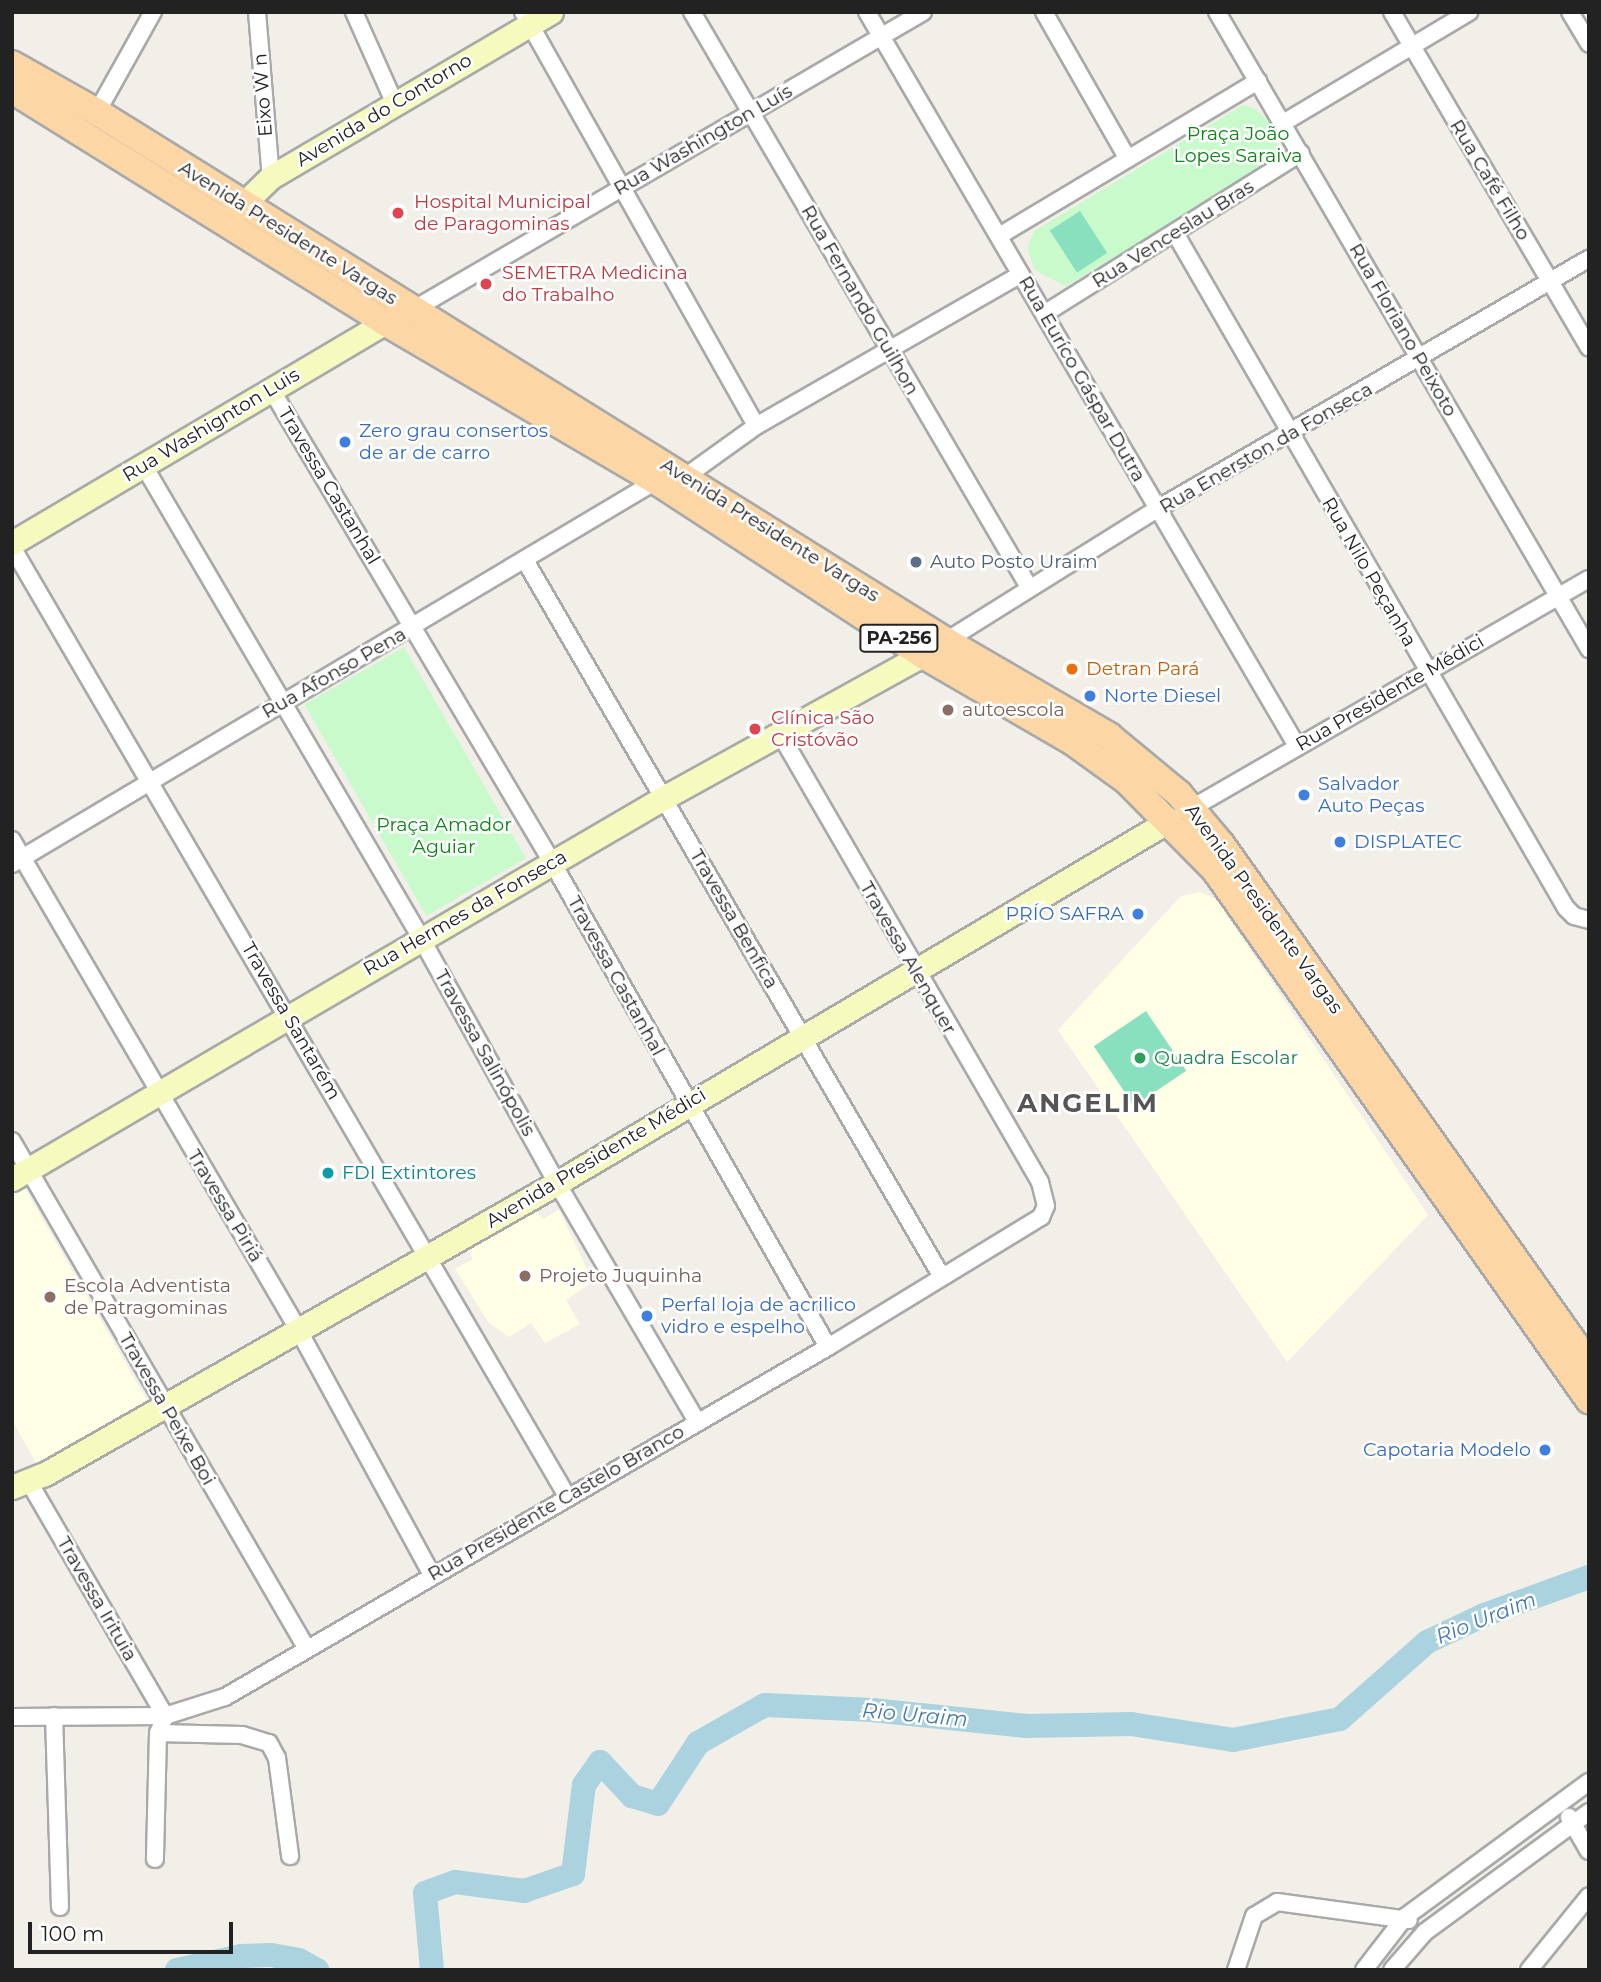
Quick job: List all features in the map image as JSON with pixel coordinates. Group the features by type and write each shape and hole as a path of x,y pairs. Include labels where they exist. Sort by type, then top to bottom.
{"main road":[{"name":"Avenida Presidente Vargas","path":"12,64 97,112 383,321 656,481 923,655 1102,761 1181,814"},
{"name":"Avenida Presidente Vargas","path":"12,90 411,311 685,477 946,641 1110,736 1181,814 1215,870 1481,1229 1589,1400"},
{"name":"Avenida Presidente Vargas","path":"1505,1265 1589,1364"}],"street":[{"path":"97,112 153,12"},
{"name":"Eixo W n","path":"257,12 271,177"},
{"path":"354,12 395,104"},
{"name":"Avenida do Contorno","path":"233,212 271,177 395,104 527,18 551,12"},
{"name":"Rua Fernando Guilhon","path":"692,12 1029,587"},
{"name":"Rua Euríco Gáspar Dutra","path":"867,12 1297,746"},
{"name":"Rua Washington Luís","path":"411,311 923,12"},
{"path":"1044,12 1128,159"},
{"name":"Rua Floriano Peixoto","path":"1217,12 1589,649"},
{"name":"Rua Café Filho","path":"1392,12 1589,348"},
{"path":"1283,123 1469,12"},
{"path":"1570,12 1589,44"},
{"path":"527,18 756,426"},
{"path":"999,236 1258,81"},
{"name":"Rua Venceslau Bras","path":"1044,314 1301,153"},
{"name":"Rua Nilo Peçanha","path":"1175,233 1566,908 1574,916 1589,920"},
{"name":"Rua Enerston da Fonseca","path":"946,641 1157,509 1420,360 1589,259"},
{"path":"685,477 756,426 1021,274"},
{"name":"Rua Washignton Luis","path":"12,545 383,321 411,311"},
{"name":"Travessa Castanhal","path":"271,389 552,862 828,1347"},
{"name":"Travessa Salinópolis","path":"144,466 421,938 557,1183 697,1422"},
{"name":"Rua Afonso Pena","path":"18,861 283,702 526,562 656,481"},
{"name":"Travessa Santarém","path":"12,545 152,780 567,1496"},
{"name":"Travessa Benfica","path":"526,562 942,1277"},
{"name":"Rua Presidente Médici","path":"1181,814 1589,579"},
{"name":"Rua Hermes da Fonseca","path":"18,1173 665,797 946,641"},
{"name":"Travessa Alenquer","path":"779,732 915,971 1040,1182"},
{"name":"Avenida Presidente Médici","path":"17,1483 166,1407 557,1183 687,1102 804,1040 915,971 1181,814"},
{"name":"Travessa Piriá","path":"12,840 18,861 299,1331 432,1575"},
{"name":"Travessa Peixe Boi","path":"12,1141 18,1173 166,1407 307,1649"},
{"name":"Rua Presidente Castelo Branco","path":"12,1717 165,1716 225,1697 567,1496 828,1347 1041,1217 1046,1206 1040,1182"},
{"name":"Travessa Irituia","path":"17,1483 165,1716"},
{"path":"54,1716 60,1908"},
{"path":"156,1859 158,1732 165,1716"},
{"path":"158,1732 242,1735 269,1744 277,1758 290,1856"},
{"path":"1364,1970 1405,1917 1589,1782"},
{"path":"1558,1804 1574,1823 1589,1851"},
{"path":"1392,1970 1425,1932 1589,1812"},
{"path":"1529,1970 1589,1896"},
{"path":"1236,1970 1254,1916 1277,1902 1405,1917 1425,1932"}],"shaded area":[{"path":"1200,892 1216,899 1428,1215 1287,1362 1058,1030 1181,896"},
{"name":"Escola Adventista de Patragominas","path":"24,1187 148,1402 36,1463 12,1420 12,1192"},
{"name":"Projeto Juquinha","path":"536,1210 543,1219 559,1210 593,1282 566,1300 580,1324 545,1343 531,1323 509,1337 489,1323 455,1269 473,1259 468,1250"}],"green space":[{"name":"Praça João Lopes Saraiva","path":"1243,105 1256,109 1277,130 1277,154 1270,164 1066,286 1035,270 1027,248 1034,231"},
{"path":"1080,211 1107,253 1077,273 1050,231"},
{"name":"Praça Amador Aguiar","path":"404,647 526,858 426,916 304,704"},
{"name":"Quadra Escolar","path":"1146,1011 1186,1071 1134,1106 1094,1046"}],"waterway":[{"name":"Rio Uraim","path":"432,1970 425,1893 455,1882 524,1891 573,1874 584,1785 600,1762 632,1796 658,1804 698,1743 765,1705 872,1710 1027,1726 1131,1724 1233,1740 1340,1719 1427,1642 1484,1615 1589,1577"},
{"name":"Rio Uraim","path":"177,1970 241,1956 271,1955 299,1960 317,1970"}],"place":[{"name":"Hospital Municipal de Paragominas","path":"398,213"},
{"name":"SEMETRA Medicina do Trabalho","path":"486,284"},
{"name":"Zero grau consertos de ar de carro","path":"345,442"},
{"name":"Auto Posto Uraim","path":"916,562"},
{"name":"Detran Pará","path":"1072,669"},
{"name":"Norte Diesel","path":"1090,696"},
{"name":"autoescola","path":"948,710"},
{"name":"Clínica São Cristóvão","path":"755,729"},
{"name":"Salvador Auto Peças","path":"1304,795"},
{"name":"DISPLATEC","path":"1340,842"},
{"name":"PRÍO SAFRA","path":"1138,914"},
{"name":"Quadra Escolar","path":"1140,1058"},
{"name":"FDI Extintores","path":"328,1173"},
{"name":"Projeto Juquinha","path":"525,1276"},
{"name":"Escola Adventista de Patragominas","path":"50,1297"},
{"name":"Perfal loja de acrilico vidro e espelho","path":"647,1316"},
{"name":"Capotaria Modelo","path":"1545,1450"}],"district":[{"name":"ANGELIM","path":"1088,1104"}]}
